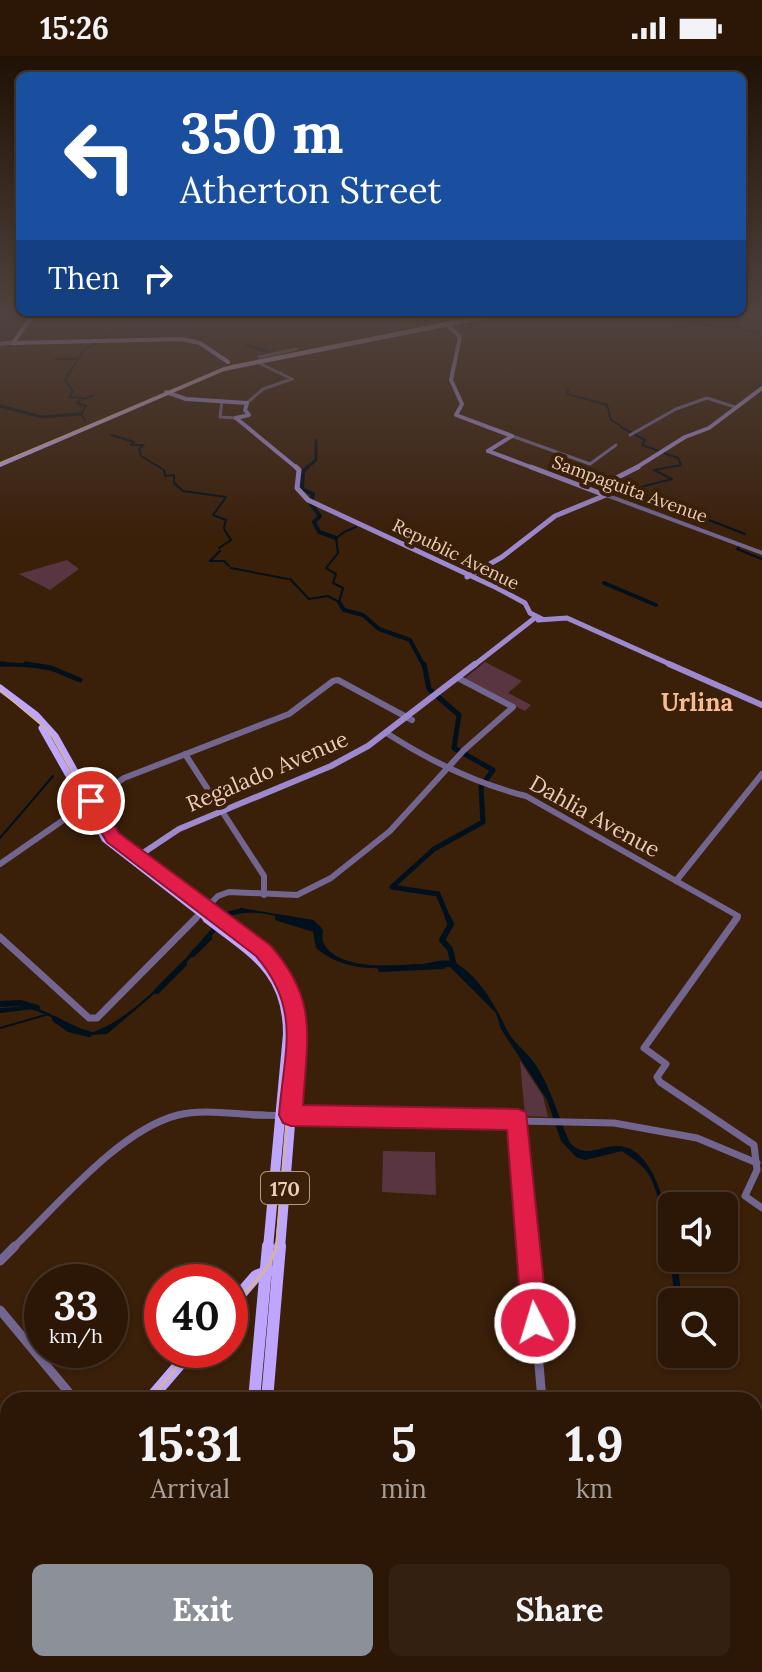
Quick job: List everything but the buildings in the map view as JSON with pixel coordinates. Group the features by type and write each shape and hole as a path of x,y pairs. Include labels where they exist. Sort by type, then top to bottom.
{"main road":[{"path":"0,462 167,391"},
{"path":"456,391 463,405 456,415 512,436"},
{"path":"467,577 485,569 560,513 592,505 618,477 656,458 685,437 709,428 757,391"},
{"path":"0,462 166,392 186,399 247,403 245,412 249,415 236,418"},
{"name":"Republic Avenue","path":"236,418 299,470 297,488 311,502 521,601 534,620 567,618 762,705"},
{"name":"Sampaguita Avenue","path":"512,436 488,451 603,494"},
{"name":"Regalado Avenue","path":"136,859 182,831 332,768 390,735 534,620"},
{"name":"170","path":"0,691 45,732 108,837 273,961 293,996 297,1027 255,1392"},
{"path":"248,1293 266,1277"},
{"name":"170","path":"266,1277 267,1392"},
{"path":"158,1392 179,1368"}],"street":[{"path":"247,403 258,391"},
{"path":"631,434 676,409 707,398 735,407"},
{"path":"222,401 219,414 225,420 236,418"},
{"path":"512,436 590,464 616,445"},
{"name":"Sampaguita Avenue","path":"603,494 762,553"},
{"path":"0,937 92,1019 121,997 203,910 229,891 264,895 305,893 383,841 463,752 513,707 459,679"},
{"path":"0,864 126,777 289,714 322,687 338,680 411,719"},
{"name":"Dahlia Avenue","path":"390,735 413,750 485,782 524,795 738,916 644,1048 666,1064 657,1079 754,1145 757,1163"},
{"path":"185,754 264,876 264,895"},
{"path":"676,881 762,774"},
{"path":"0,1261 102,1163 148,1126 181,1114 563,1120 677,1133 757,1163 745,1196 762,1208"},
{"path":"518,1120 541,1392"},
{"path":"0,1310 68,1392"}],"shaded area":[{"path":"67,560 79,569 50,590 19,574"},
{"path":"485,662 522,681 508,693 531,705 525,711 463,680"},
{"path":"520,1061 543,1096 548,1117 525,1116"},
{"path":"383,1151 435,1152 436,1195 382,1192"}],"water":[{"path":"241,908 313,920 321,927 323,942 331,952 359,964 409,965 450,961 462,967 478,982 512,1038 541,1074 570,1143 587,1151 617,1146 631,1150 643,1159 653,1174 660,1192 658,1198 647,1172 622,1151 585,1160 576,1157 561,1141 547,1100 501,1029 496,1013 450,967 364,968 348,965 316,948 312,926 271,915 250,913 230,916 166,984 107,1034 90,1035 33,1009 0,1013 0,1008 33,1006 90,1033 108,1025 127,1014 164,982 226,912"},
{"path":"671,1272 679,1272 680,1288 673,1288"}],"waterway":[{"path":"73,391 69,397 83,398"},
{"path":"568,391 567,394 607,405 611,420 621,426"},
{"path":"84,399 94,395"},
{"path":"80,400 77,403 86,406 81,414 85,420"},
{"path":"0,406 42,417 81,414"},
{"path":"621,427 645,440 642,445 659,451"},
{"path":"111,435 134,442 131,445 144,445 139,449 141,456 164,470 165,476 174,475 174,483 183,491 226,497 213,515 226,520 224,527"},
{"path":"305,469 316,460 316,440"},
{"path":"664,453 678,458 681,465 654,470 672,479 641,487 647,496 639,501 691,513 745,534"},
{"path":"308,467 303,471 302,489 313,494 311,504 320,516 314,522 319,532 336,538"},
{"path":"344,532 356,527"},
{"path":"219,548 231,540 224,529"},
{"path":"290,579 309,599 328,596 339,602 343,588 333,583 336,574 326,568 338,553 336,538 343,533"},
{"path":"739,547 737,549 762,559"},
{"path":"220,551 210,561 224,561 229,566"},
{"path":"231,568 288,579"},
{"path":"604,583 656,605"},
{"path":"339,602 344,610 363,615 379,629 410,640 424,666"},
{"path":"5,664 0,664 37,666"},
{"path":"26,664 37,666"},
{"path":"424,664 429,689 459,715 454,748 493,770 481,787 483,822 434,849 392,887 438,894 449,920"},
{"path":"37,666 42,666"},
{"path":"37,666 80,680"},
{"path":"0,838 53,776"},
{"path":"284,920 278,918 320,931 319,940"},
{"path":"449,920 451,924 442,940 450,949 454,966"},
{"path":"193,954 209,938"},
{"path":"157,991 184,964"},
{"path":"381,969 443,966"},
{"path":"0,1004 20,1003 37,1008"},
{"path":"0,1028 49,1014"},
{"path":"55,1019 69,1029 89,1034"}],"railway":[{"path":"0,463 171,391"},
{"path":"0,690 50,732 102,826 116,842 260,951 276,967 290,995 296,1027 276,1248"},
{"path":"248,1290 268,1267 277,1246"},
{"path":"156,1392 177,1368"}],"district":[{"name":"Urlina","path":"697,702"}],"route":[{"path":"91,801 113,838 263,950 282,972 297,1010 291,1115 518,1120 535,1323"}]}
